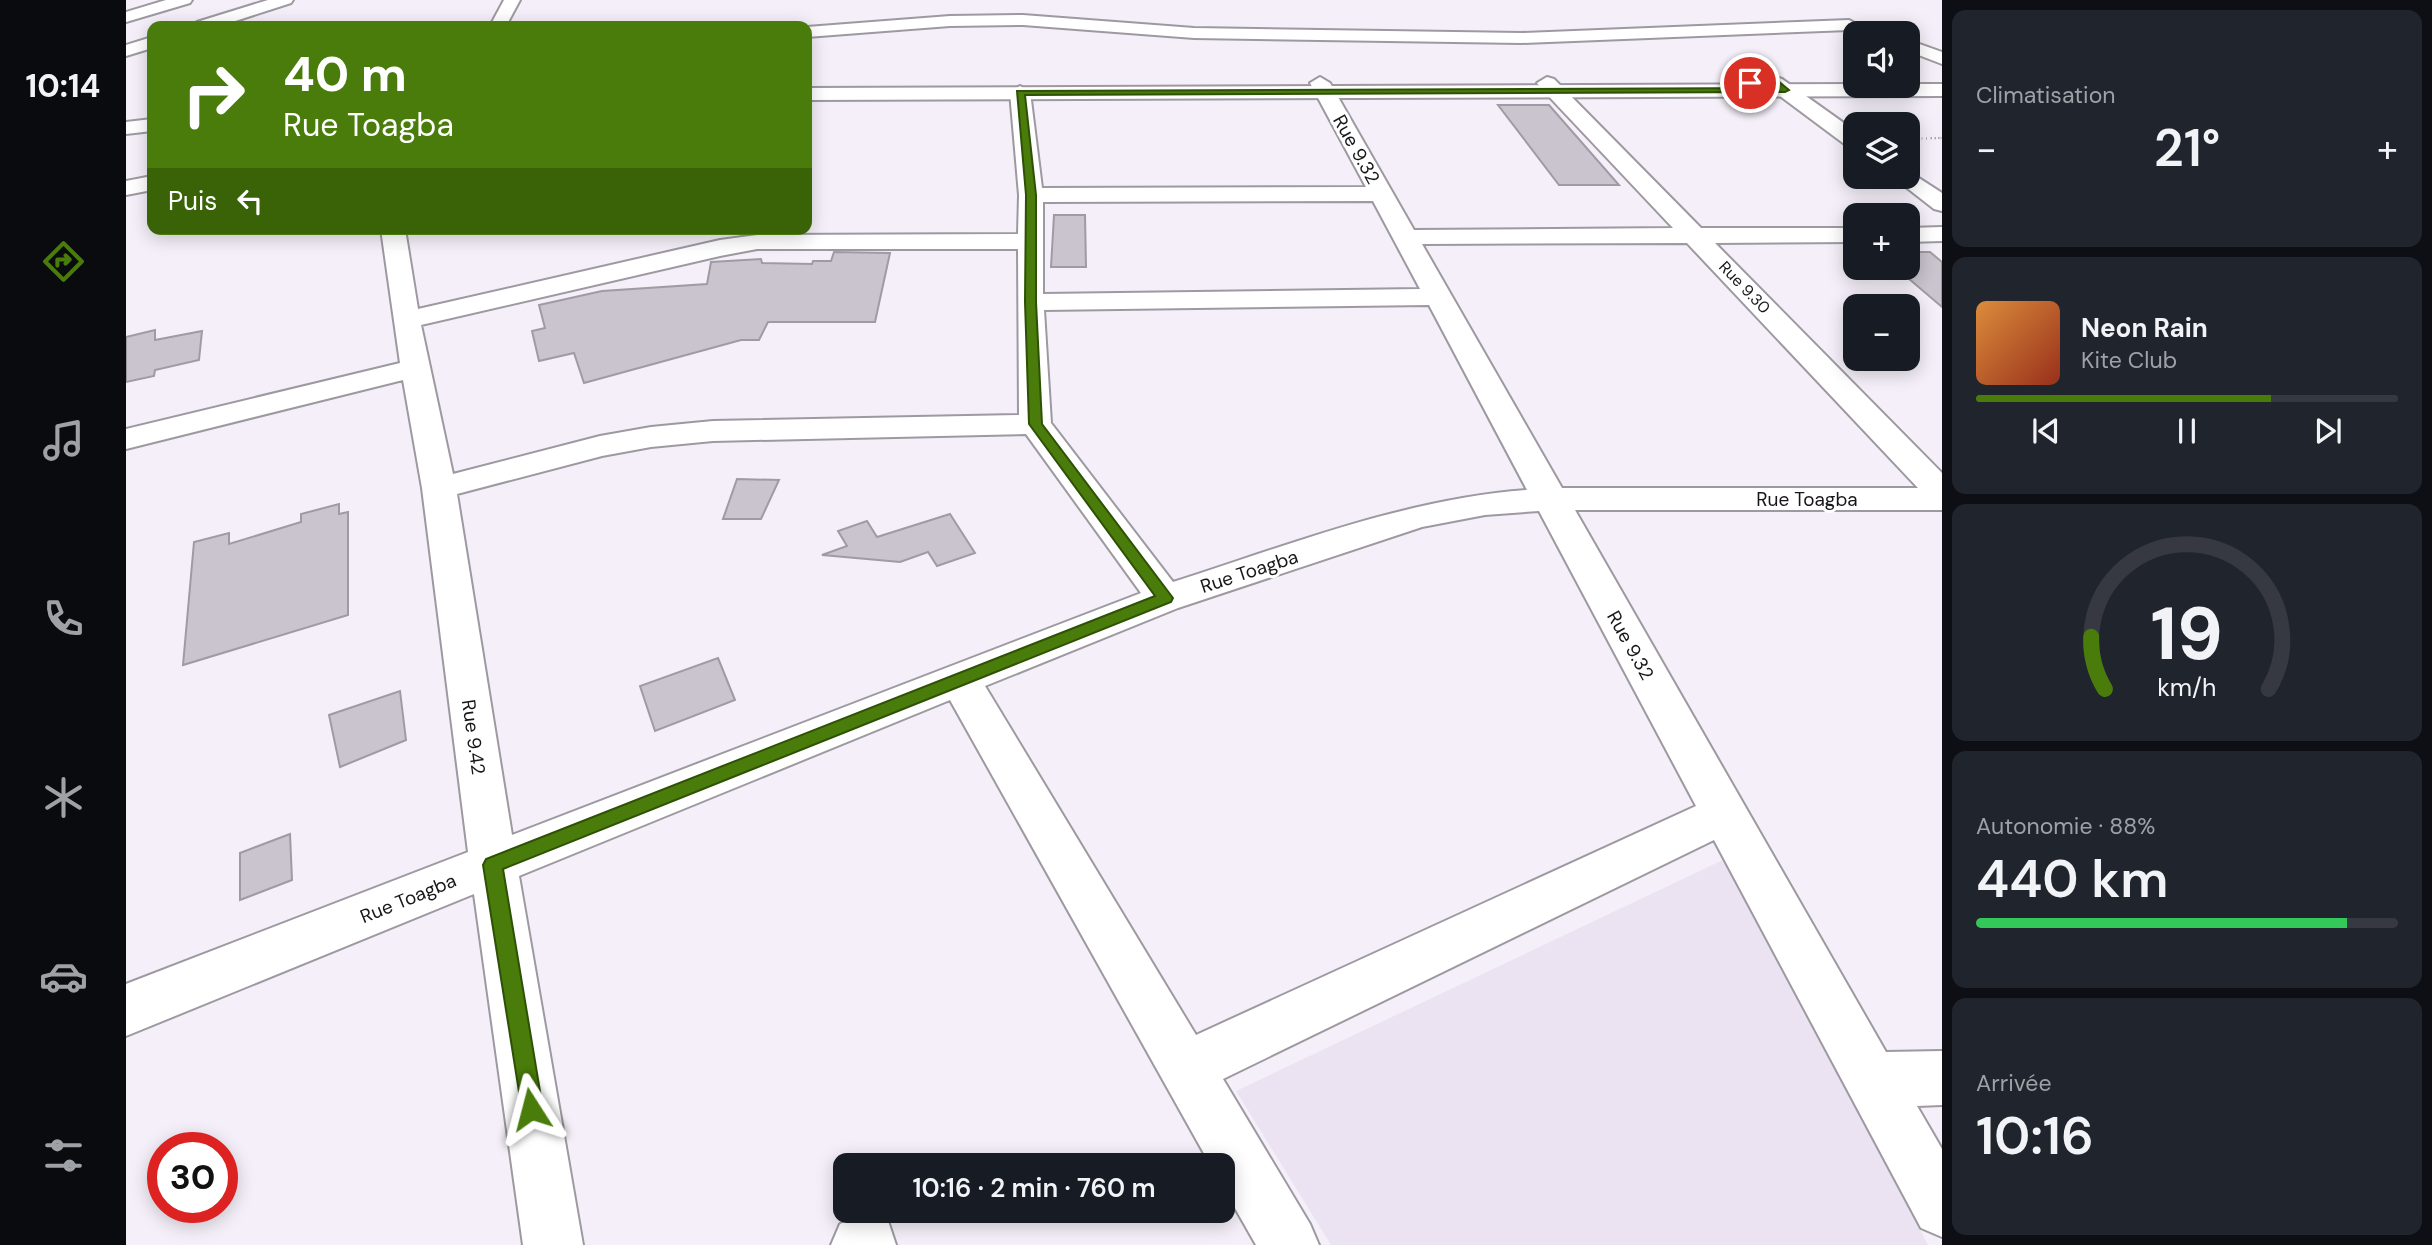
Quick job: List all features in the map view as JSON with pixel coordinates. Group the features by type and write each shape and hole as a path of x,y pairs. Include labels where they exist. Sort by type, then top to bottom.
{"street":[{"path":"126,17 184,0"},
{"path":"219,21 285,0"},
{"path":"503,21 512,0"},
{"path":"812,32 1023,20 1207,33 1521,38 1855,27 1804,10"},
{"path":"126,51 147,45"},
{"path":"1920,48 1942,50"},
{"path":"1920,50 1942,58"},
{"path":"1780,86 1843,83"},
{"path":"1920,83 1942,83"},
{"path":"812,86 1780,86 1942,90"},
{"path":"1780,86 1843,132"},
{"path":"812,94 1323,87"},
{"name":"Rue 9.32","path":"1323,87 1942,1207"},
{"name":"Rue 9.30","path":"1550,87 1942,493"},
{"path":"1020,92 1031,195 1030,302 1035,424 1165,598"},
{"path":"126,128 147,126"},
{"path":"126,178 147,174"},
{"path":"126,188 147,184"},
{"path":"1922,185 1942,204"},
{"path":"1031,195 1382,194"},
{"path":"1920,234 1942,234"},
{"name":"Rue 9.42","path":"394,235 406,320 439,488 493,865 553,1245"},
{"path":"1406,237 1843,235"},
{"path":"406,320 714,238 759,236 1030,241"},
{"path":"1030,302 1439,298"},
{"path":"126,439 415,368"},
{"path":"439,488 600,446 652,437 713,431 1035,424"},
{"name":"Rue Toagba","path":"126,1010 1165,598 1418,517 1485,504 1550,499 1942,499"},
{"path":"959,680 1289,1245"},
{"path":"1186,1068 1724,814"},
{"path":"1872,1080 1942,1078"}],"path":[{"path":"1920,139 1942,138"}],"shaded area":[{"path":"1725,859 1928,1245 1331,1245 1236,1091"}],"building":[{"path":"1498,105 1549,105 1619,185 1559,185"},
{"path":"1054,215 1085,215 1086,267 1051,267"},
{"path":"834,252 890,253 875,322 768,322 759,340 741,340 584,383 574,353 539,361 532,331 545,328 539,305 602,291 707,284 711,262 761,259 762,263 812,264 813,261 831,261"},
{"path":"1920,252 1930,252 1942,262 1942,307 1910,280 1920,280"},
{"path":"155,330 155,340 202,331 199,360 155,370 154,376 126,382 126,337"},
{"path":"737,479 779,480 761,519 723,519"},
{"path":"339,504 339,514 348,512 348,615 183,665 194,542 229,533 229,544 301,522 301,514"},
{"path":"950,514 975,553 937,566 928,552 900,562 822,555 847,546 838,531 867,521 877,537"},
{"path":"718,658 735,700 655,731 640,686"},
{"path":"400,691 406,740 340,767 329,715"},
{"path":"290,834 292,880 240,900 240,853"}],"route":[{"path":"531,1109 493,865 1165,598 1035,424 1030,302 1031,195 1020,92 1785,90 1775,83 1750,83"}]}
